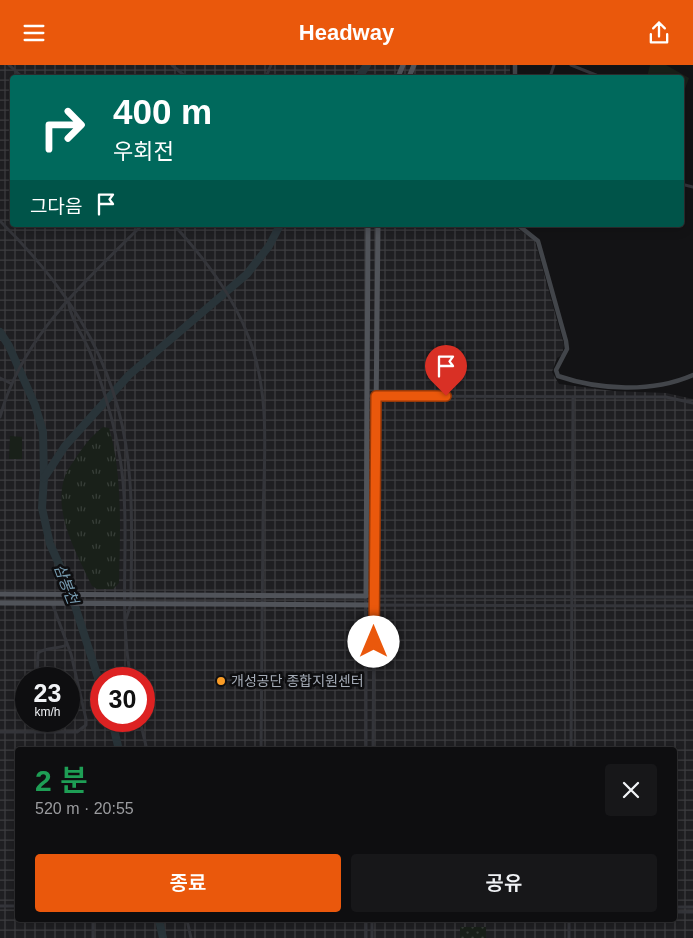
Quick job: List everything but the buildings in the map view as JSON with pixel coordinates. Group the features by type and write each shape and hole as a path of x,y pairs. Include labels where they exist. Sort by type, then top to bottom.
{"main road":[{"path":"0,594 366,597 368,227"},
{"path":"0,603 374,605 378,227"}],"street":[{"path":"8,65 20,75"},
{"path":"172,65 184,75"},
{"path":"571,65 590,75"},
{"path":"0,221 32,252 68,299 95,346 117,406 130,482 131,603 126,619"},
{"path":"0,417 12,378 28,350 68,299 140,227"},
{"path":"176,227 208,264 224,289 249,336 261,382 264,438 261,747"},
{"path":"520,227 538,241 558,308 567,349 556,370 558,375 609,387 664,384 693,375"},
{"path":"68,299 70,315 88,349 105,395 120,456 123,484 124,603 129,667"},
{"path":"0,378 10,383"},
{"path":"367,396 666,397 693,403"},
{"path":"571,747 573,397"},
{"path":"366,747 366,597 693,597"},
{"path":"52,603 68,645 73,667"},
{"path":"374,747 374,605 693,606"},
{"path":"37,667 38,653 43,649 56,650 68,645"},
{"path":"80,694 86,725 80,730"},
{"path":"0,732 15,732"},
{"path":"143,732 146,747"},
{"path":"0,906 15,906"},
{"path":"677,907 693,907"},
{"path":"677,912 693,912"},
{"path":"93,922 93,938"},
{"path":"187,922 191,938"},
{"path":"366,922 366,938"},
{"path":"372,922 372,938"},
{"path":"570,922 570,938"}],"shaded area":[{"path":"0,65 510,65 510,75 10,75 10,227 516,227 535,241 564,345 562,355 557,358 552,372 559,384 613,391 666,393 693,399 693,938 0,938"}],"green space":[{"path":"650,65 666,65 684,75 648,75"},
{"path":"684,75 689,78 684,92"},
{"path":"103,427 109,428 119,485 119,583 113,589 97,589 92,586 73,547 64,518 62,504 62,490 67,472 94,434"},
{"path":"10,436 22,437 22,459 9,459"},
{"path":"460,927 486,927 486,938 460,938"}],"waterway":[{"path":"360,75 367,65"},
{"path":"44,478 65,446 129,375 247,274 269,246 279,227"},
{"name":"삼봉천","path":"0,332 9,346 35,405 43,432 44,478 42,508 50,544 68,584 95,667"},
{"name":"삼봉천","path":"115,732 118,747"},
{"name":"삼봉천","path":"159,922 163,938"}],"place":[{"name":"개성공단 종합지원센터","path":"221,681"}],"route":[{"path":"374,642 376,396 446,396"}]}
